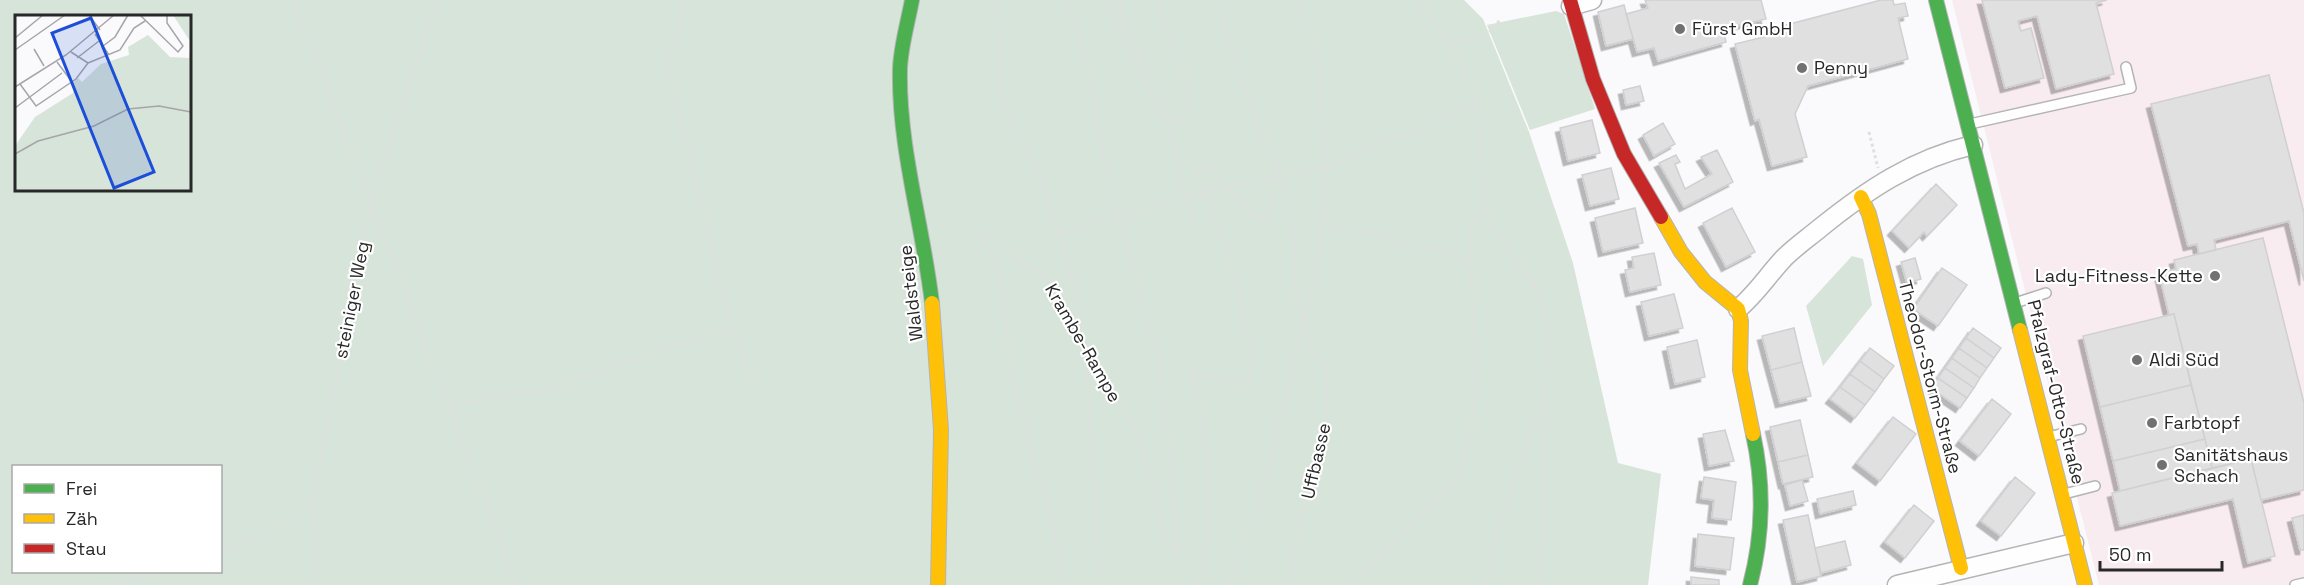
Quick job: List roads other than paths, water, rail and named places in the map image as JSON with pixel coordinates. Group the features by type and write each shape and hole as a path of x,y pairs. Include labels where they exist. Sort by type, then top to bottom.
{"street":[{"name":"Waldsteige","path":"912,0 900,67 904,122 929,276 940,396 943,499 938,585"},
{"path":"1592,0 1570,3 1593,79 1624,154 1681,252 1705,282 1738,309 1741,321 1740,370 1760,466 1758,550 1750,585"},
{"name":"Pfalzgraf-Otto-Straße","path":"1936,0 2064,494 2085,585"},
{"path":"1738,309 1752,297 1785,258 1861,197 1902,170 1941,153 1973,146"},
{"name":"Theodor-Storm-Straße","path":"1861,197 1869,214 1961,568"},
{"path":"1897,585 2074,543"}],"lane":[{"path":"1968,125 2131,88 2126,67"},
{"path":"2015,303 2046,292"},
{"path":"2048,437 2081,429"},
{"path":"2064,494 2096,486"},
{"path":"2295,585 2304,583"}],"place":[{"name":"Fürst GmbH","path":"1680,29"},
{"name":"Penny","path":"1802,68"},
{"name":"Lady-Fitness-Kette","path":"2215,276"},
{"name":"Aldi Süd","path":"2137,360"},
{"name":"Farbtopf","path":"2152,423"},
{"name":"Sanitätshaus Schach","path":"2162,465"}]}
